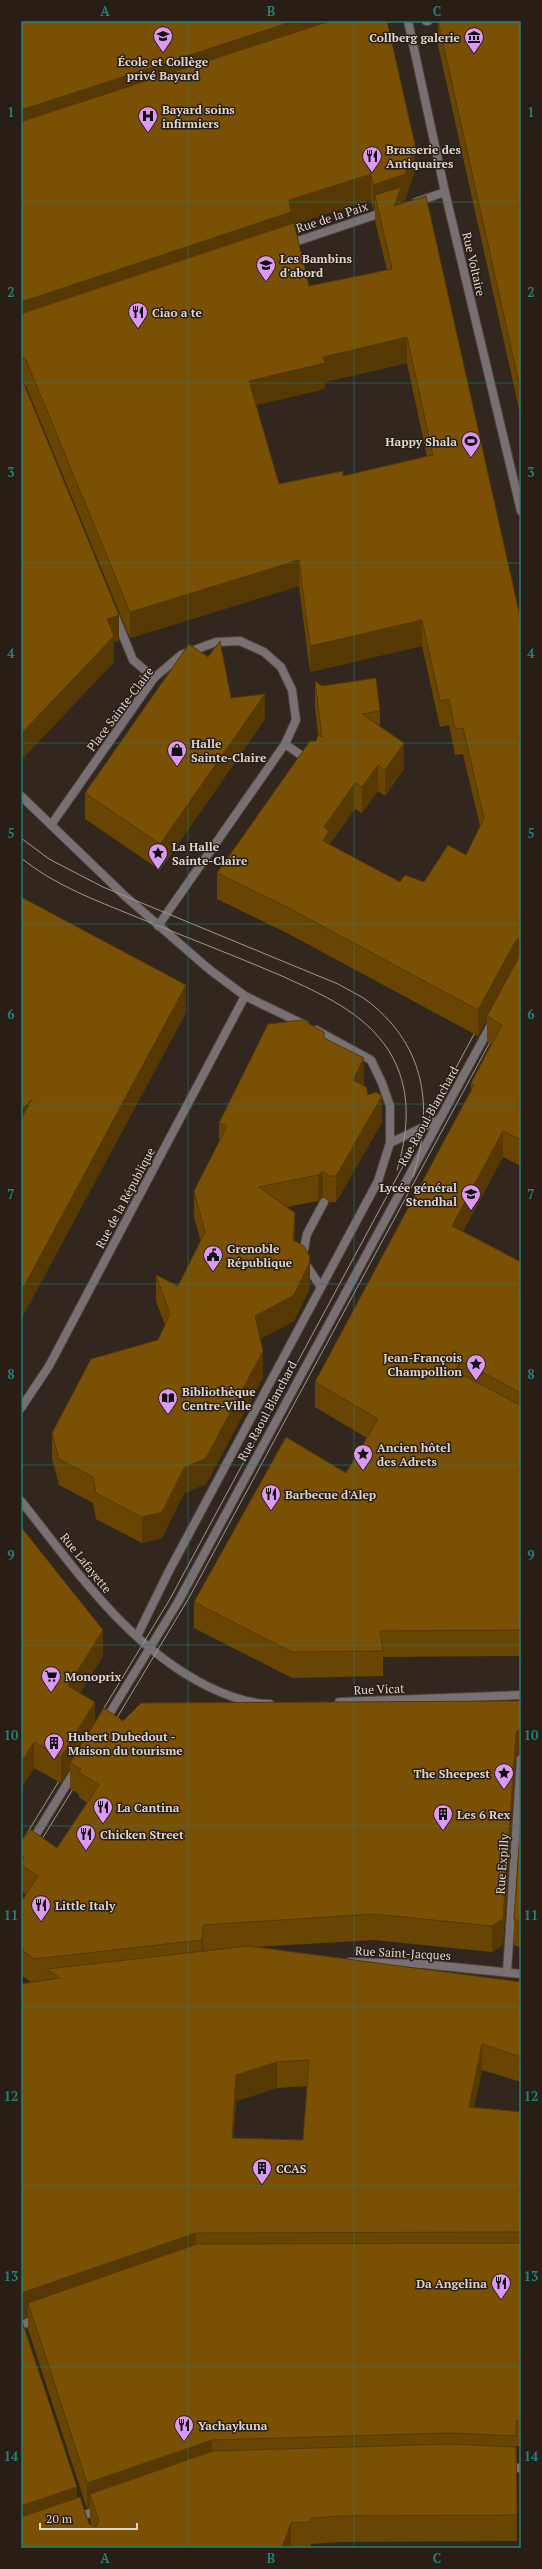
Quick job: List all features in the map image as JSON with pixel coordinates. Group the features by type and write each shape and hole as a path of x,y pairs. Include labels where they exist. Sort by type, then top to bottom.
{"street":[{"name":"Rue Voltaire","path":"408,21 445,192 521,511"},
{"path":"404,206 445,192"},
{"name":"Rue de la Paix","path":"284,246 389,211"},
{"path":"110,604 133,660 154,678"},
{"name":"Place Sainte-Claire","path":"51,825 154,678 181,656 216,642 240,641 264,652 280,667 292,690 296,720 285,744 158,926"},
{"path":"285,744 313,762"},
{"path":"21,796 158,926 210,970 246,996"},
{"name":"Rue Raoul Blanchard","path":"137,1636 169,1571 378,1181 390,1143 390,1106 371,1060 246,996"},
{"name":"Rue de la République","path":"21,1408 49,1366 246,996"},
{"name":"Rue Raoul Blanchard","path":"99,1731 178,1602 497,1014"},
{"path":"378,1105 385,1091"},
{"path":"390,1143 440,1119"},
{"path":"321,1287 302,1259 307,1234 324,1202"},
{"name":"Rue Lafayette","path":"21,1501 101,1602 137,1636"},
{"path":"137,1636 149,1648 192,1678 231,1697 266,1704 281,1704"},
{"name":"Rue Vicat","path":"328,1703 521,1695"},
{"name":"Rue Expilly","path":"507,1972 521,1758"},
{"path":"21,1858 79,1764"},
{"name":"Rue Saint-Jacques","path":"338,1962 370,1961 521,1974"},
{"path":"22,2328 43,2317"},
{"path":"497,2467 521,2468"},
{"path":"69,2520 112,2506"}],"building":[{"path":"21,21 294,21 21,110"},
{"path":"330,21 387,21 415,145 405,174 373,185 371,174 289,200 291,212 21,302 21,121"},
{"path":"438,21 521,21 521,392"},
{"path":"401,187 394,206 426,196 521,621 521,938 516,940 478,1010 287,907 217,873 310,741 316,741 318,735 322,737 315,681 322,686 376,678 380,711 362,714 404,743 385,770 378,765 362,787 355,783 324,827 329,831 323,841 400,882 405,875 424,882 448,845 466,855 484,818 463,728 455,729 449,699 440,701 422,620 310,646 299,560 130,612 26,360 21,358 21,313 294,223 309,286 392,269 375,195","holes":["407,337 433,455 343,476 343,471 279,484 249,381 325,363 323,357"]},
{"path":"21,377 119,615 107,619 114,636 21,734"},
{"name":"Halle Sainte-Claire","path":"220,641 231,698 265,694 160,844 85,793 189,644 208,657"},
{"path":"21,897 186,985 21,1292 21,1120 32,1099 21,1110"},
{"path":"521,953 521,1140 503,1131 452,1226 521,1262 521,1393 465,1363 459,1363 457,1368 459,1373 518,1404 521,1403 521,1630 380,1631 383,1651 292,1652 194,1602 286,1437 346,1473 378,1419 315,1382 474,1085 471,1083 502,1025 487,1016"},
{"path":"302,1020 324,1032 324,1038 364,1058 353,1080 366,1087 368,1095 376,1092 382,1096 336,1176 329,1176 323,1171 318,1175 259,1187 295,1213 293,1240 304,1246 310,1257 309,1264 294,1295 255,1316 263,1351 206,1458 184,1468 162,1512 142,1517 96,1493 93,1477 59,1459 52,1433 91,1359 158,1340 170,1314 156,1275 178,1286 205,1232 194,1191 227,1126 219,1123 268,1024"},
{"name":"Monoprix","path":"21,1527 103,1630 68,1686 95,1702 61,1757 34,1742 21,1763"},
{"path":"521,1701 521,1727 516,1732 503,1919 492,1926 374,1914 203,1925 202,1940 34,1959 21,1949 21,1902 38,1876 21,1865 24,1858 21,1856 21,1838 24,1838 30,1829 57,1848 99,1785 79,1772 81,1769 70,1763 104,1708 123,1721 141,1703"},
{"path":"521,1816 521,1922 514,1919"},
{"path":"248,1946 521,1982 521,2057 482,2044 469,2107 521,2112 521,2232 196,2233 21,2293 21,1984 60,1978 47,1969","holes":["309,2060 303,2140 232,2138 236,2075 277,2062"]},
{"path":"521,2243 521,2421 516,2421 516,2436 450,2433 212,2440 87,2483 28,2303 197,2244"},
{"path":"21,2318 77,2487 21,2506"},
{"path":"450,2444 516,2447 517,2515 341,2516 311,2518 311,2522 291,2523 282,2548 21,2548 21,2517 80,2497 89,2524 96,2527 99,2521 90,2494 213,2451"}],"tram line":[{"path":"21,838 49,859 103,887 338,984 369,1002 389,1020 404,1040 414,1060 421,1082 423,1128 413,1177"},
{"path":"21,858 47,876 90,898 264,968 312,990 341,1006 367,1025 379,1037 389,1051 402,1080 405,1094 406,1125 397,1170"},
{"path":"98,1718 170,1599 479,1025"},
{"path":"112,1726 190,1596 495,1033"},
{"path":"21,1843 64,1773"},
{"path":"37,1847 78,1781"}],"place":[{"name":"École et Collège privé Bayard","path":"163,53"},
{"name":"Collberg galerie","path":"474,54"},
{"name":"Bayard soins infirmiers","path":"148,133"},
{"name":"Brasserie des Antiquaires","path":"372,173"},
{"name":"Les Bambins d'abord","path":"266,282"},
{"name":"Ciao a te","path":"138,329"},
{"name":"Happy Shala","path":"471,458"},
{"name":"Halle Sainte-Claire","path":"177,767"},
{"name":"La Halle Sainte-Claire","path":"158,870"},
{"name":"Lycée général Stendhal","path":"471,1211"},
{"name":"Grenoble République","path":"213,1272"},
{"name":"Jean-François Champollion","path":"476,1381"},
{"name":"Bibliothèque Centre-Ville","path":"168,1415"},
{"name":"Ancien hôtel des Adrets","path":"363,1471"},
{"name":"Barbecue d'Alep","path":"271,1511"},
{"name":"Monoprix","path":"51,1693"},
{"name":"Hubert Dubedout - Maison du tourisme","path":"54,1760"},
{"name":"The Sheepest","path":"504,1790"},
{"name":"La Cantina","path":"103,1824"},
{"name":"Les 6 Rex","path":"443,1831"},
{"name":"Chicken Street","path":"86,1851"},
{"name":"Little Italy","path":"41,1922"},
{"name":"CCAS","path":"262,2185"},
{"name":"Da Angelina","path":"501,2300"},
{"name":"Yachaykuna","path":"184,2442"}]}
